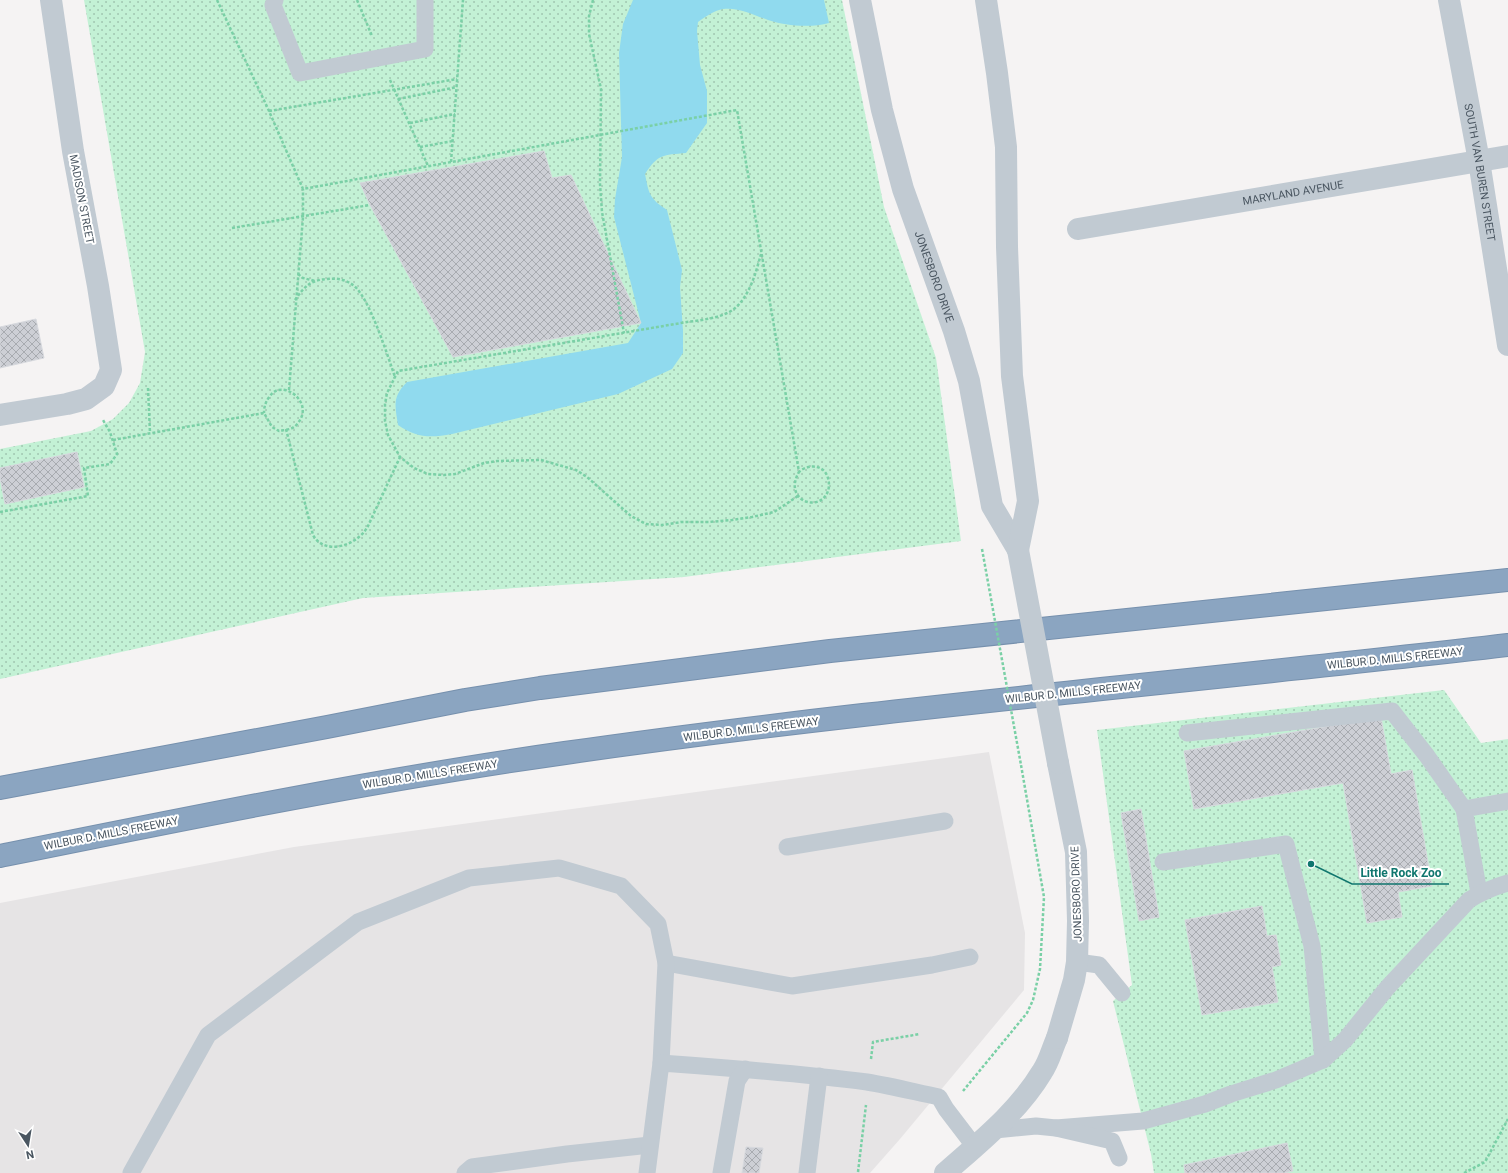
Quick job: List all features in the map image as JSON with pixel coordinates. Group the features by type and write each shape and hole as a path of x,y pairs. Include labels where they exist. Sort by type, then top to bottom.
{"highway":[{"path":"0,788 465,700 540,688 838,650 1508,580"},
{"name":"WILBUR D. MILLS FREEWAY","path":"0,856 203,814 370,783 566,752 854,716 1508,645"}],"street":[{"name":"MADISON STREET","path":"0,415 68,404 86,399 104,386 111,370 98,286 73,150 51,0"},
{"name":"JONESBORO DRIVE","path":"860,0 882,110 903,189 954,331 969,381 992,506 1018,550 1076,852 1078,921 1077,962 1072,987 1057,1038 1043,1071 1022,1100 995,1130 945,1173"},
{"name":"JONESBORO DRIVE","path":"986,0 1006,147 1007,247 1012,376 1028,501 1018,550"},
{"name":"SOUTH VAN BUREN STREET","path":"1449,0 1479,161 1508,345"},
{"name":"MARYLAND AVENUE","path":"1078,229 1508,156"}],"lane":[{"path":"275,0 273,5 300,73 426,49 425,0"},
{"path":"1186,733 1392,711 1427,756 1464,809 1480,893"},
{"path":"1464,809 1508,801"},
{"path":"787,848 945,821"},
{"path":"1164,862 1286,844 1312,946 1323,1060"},
{"path":"131,1173 208,1035 358,922 469,878 559,868 621,886 658,924 666,963 661,1063 647,1173"},
{"path":"1056,1128 1143,1121 1205,1104 1276,1080 1323,1060 1346,1040 1387,988 1469,900 1480,893 1508,883"},
{"path":"666,963 792,986 932,965 970,957"},
{"path":"1077,962 1098,965 1122,993"},
{"path":"661,1063 745,1069 869,1082 939,1097 946,1109 975,1147"},
{"path":"721,1173 737,1081 745,1069"},
{"path":"807,1173 819,1076"},
{"path":"995,1130 1036,1126 1056,1128 1112,1141 1119,1158"},
{"path":"465,1173 472,1167 567,1154 650,1145"}],"path":[{"path":"217,0 269,111 303,189 303,217 295,300 289,390"},
{"path":"357,0 398,99 428,166"},
{"path":"451,162 463,0"},
{"path":"593,0 589,16 589,34 601,89 600,184 602,212 625,333"},
{"path":"269,111 457,79"},
{"path":"398,99 457,87"},
{"path":"303,189 737,110 799,472"},
{"path":"410,123 455,114"},
{"path":"420,147 453,141"},
{"path":"232,228 370,205"},
{"path":"761,252 751,284 743,298 734,308 723,314 625,333 398,371 387,392 385,421 388,434 400,457 414,468 428,474 455,474 484,463 497,461 541,460 576,470 587,477 631,516 646,524 662,525 681,522 709,522 752,517 774,512 798,496"},
{"path":"299,266 298,274 303,278 316,281"},
{"path":"295,300 303,288 316,281 335,278 347,281 354,286 365,301 395,377"},
{"path":"148,388 150,433"},
{"path":"278,390 289,390 300,400 304,410 302,419 295,427 279,431 272,427 264,413 264,408 272,392 278,390"},
{"path":"113,440 264,413"},
{"path":"0,512 88,496 84,468 110,464 117,454 113,440 103,420"},
{"path":"286,429 313,535 316,542 324,546 340,546 354,542 362,535 368,526 400,457"},
{"path":"819,467 825,471 829,483 828,491 825,497 812,503 806,503 800,499 794,485 799,472 805,468 819,467"},
{"path":"962,1091 1028,1013 1033,1000 1040,969 1044,897 982,549"},
{"path":"871,1061 873,1042 920,1034"},
{"path":"858,1172 867,1100"},
{"path":"1464,1173 1485,1162 1508,1119"}],"shaded area":[{"path":"989,752 1025,933 1024,990 870,1173 0,1173 0,903 294,847"}],"green space":[{"path":"84,0 842,0 884,207 936,358 961,541 684,577 363,598 0,679 0,449 91,431 113,419 129,403 140,383 145,352"},
{"path":"1444,690 1481,743 1508,739 1508,1173 1154,1173 1151,1154 1113,1001 1132,985 1097,730"}],"water":[{"path":"633,0 824,0 829,23 807,26 790,25 768,20 735,9 723,9 717,11 698,22 697,31 700,65 707,91 707,123 686,153 666,155 658,159 645,174 653,199 667,210 682,270 680,287 683,353 672,369 618,394 452,434 424,436 405,429 398,425 396,402 399,392 407,382 628,343 641,323 614,217 615,199 622,157 619,53 623,24"}],"building":[{"path":"544,151 552,178 571,175 641,323 453,357 370,205 360,183"},
{"path":"36,319 44,358 0,368 0,327"},
{"path":"77,452 84,487 5,504 0,478 0,468"},
{"path":"1381,717 1391,774 1412,770 1432,886 1398,892 1402,917 1367,923 1343,783 1194,809 1184,751"},
{"path":"1141,809 1159,917 1139,921 1121,813"},
{"path":"1262,906 1267,936 1276,935 1281,965 1272,967 1278,1002 1202,1015 1185,920"},
{"path":"1287,1143 1293,1171 1284,1173 1185,1173 1184,1165"},
{"path":"746,1147 763,1148 759,1173 742,1173"}],"place":[{"name":"Little Rock Zoo","path":"1311,864"}]}
